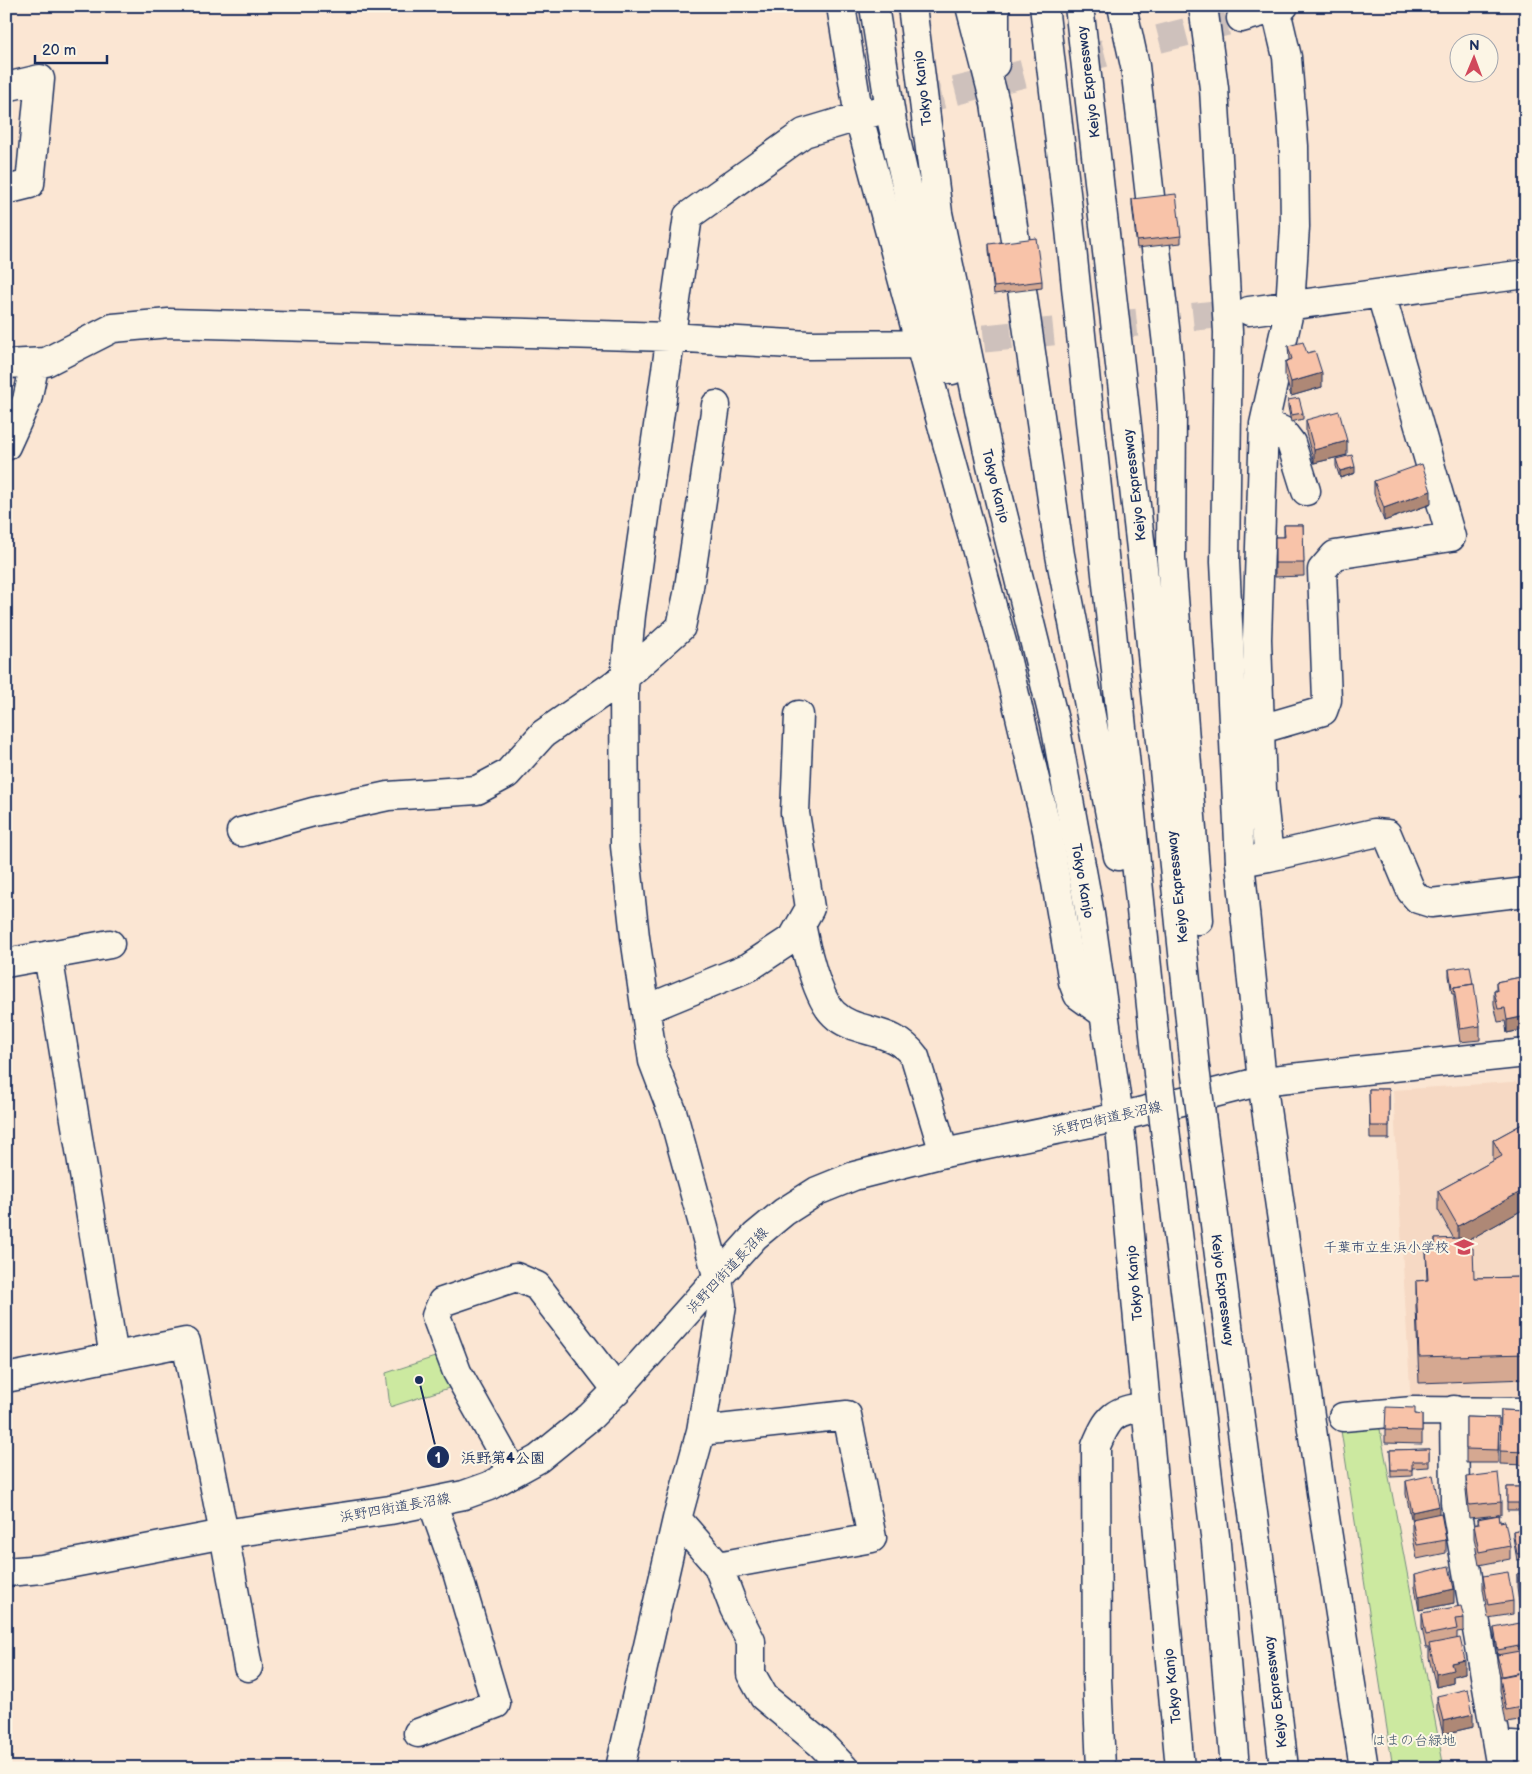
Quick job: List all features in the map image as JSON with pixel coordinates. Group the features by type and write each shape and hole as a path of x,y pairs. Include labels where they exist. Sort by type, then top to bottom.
{"main road":[{"path":"842,6 867,114 1005,653 1047,830 1073,982 1078,996 1102,1014"},
{"path":"874,6 892,122 924,270 966,421 990,466"},
{"name":"Tokyo Kanjo","path":"912,6 938,213 990,466 1056,724 1090,914 1102,1014 1119,1117 1180,1768"},
{"path":"970,6 995,103 1016,247"},
{"path":"995,6 995,103"},
{"path":"1044,6 1069,220 1145,958 1216,1544 1235,1768"},
{"name":"Keiyo Expressway","path":"1079,6 1142,558 1195,1068 1263,1587 1284,1768"},
{"path":"1122,6 1135,66 1168,353 1172,411 1171,559 1202,956 1190,1009"},
{"path":"1135,66 1142,6"},
{"path":"1203,6 1214,88"},
{"path":"1212,6 1214,88 1228,332 1224,562 1240,862 1262,1081 1321,1492 1364,1768"},
{"path":"1241,18 1279,7 1287,57 1294,146 1295,228 1290,307 1264,424 1257,639 1262,790 1269,857"},
{"path":"6,87 40,79 30,184 6,190"},
{"path":"620,1768 676,1519 701,1431 722,1305 718,1279 672,1111 653,1061 635,937 625,846 625,677 631,615 669,337 688,216 804,133 867,114"},
{"path":"1249,311 1526,274"},
{"path":"1022,290 1060,555 1104,777 1126,904 1145,958"},
{"path":"1261,729 1323,711 1327,700 1322,570 1328,561 1335,555 1451,536 1381,294"},
{"path":"6,364 46,362 113,328 169,323 669,337 810,345 926,344"},
{"path":"6,446 27,400 35,363"},
{"path":"241,832 313,812 388,796 477,790 507,774 543,734 625,677 681,627 688,594 716,405"},
{"path":"1264,424 1281,430 1292,443 1306,491"},
{"path":"647,1010 749,967 793,938 810,908 796,813 799,715"},
{"path":"1240,862 1374,833 1387,834 1411,891 1418,899 1431,903 1526,892"},
{"path":"801,924 808,959 834,1014 849,1023 894,1038 907,1046 915,1057 944,1153"},
{"path":"6,963 110,944"},
{"path":"48,955 114,1357"},
{"name":"浜野四街道長沼線","path":"6,1572 42,1569 224,1534 432,1502 489,1486 538,1459 564,1439 616,1390 755,1236 784,1212 816,1191 854,1176 944,1153 1119,1117 1262,1081 1526,1053"},
{"path":"513,1472 457,1372 436,1316 442,1302 516,1277 537,1286 616,1390"},
{"path":"6,1378 186,1342 248,1667"},
{"path":"1102,1768 1097,1679 1096,1446 1104,1427 1114,1416 1125,1409 1145,1407"},
{"path":"1454,1410 1455,1502 1499,1756 1526,1747"},
{"path":"1343,1417 1454,1410 1526,1412"},
{"path":"701,1431 847,1415 872,1538 718,1566"},
{"path":"418,1733 496,1704 457,1572 432,1502"},
{"path":"676,1519 718,1566 734,1608 751,1641 751,1674 764,1697 821,1744 844,1768"}],"shaded area":[{"name":"千葉市立生浜小学校","path":"1526,1081 1526,1404 1411,1405 1393,1090"}],"green space":[{"path":"441,1355 455,1386 390,1407 386,1373"},
{"name":"はまの台緑地","path":"1340,1424 1379,1424 1444,1768 1393,1768"}],"building":[{"path":"1176,194 1181,236 1137,241 1132,199"},
{"path":"1036,238 1042,281 994,287 989,244"},
{"path":"1303,342 1307,353 1315,351 1322,373 1291,382 1285,362 1292,359 1288,346"},
{"path":"1299,398 1303,413 1291,415 1288,400"},
{"path":"1339,411 1347,441 1314,450 1306,420"},
{"path":"1352,455 1355,467 1340,471 1336,459"},
{"path":"1422,464 1431,491 1384,508 1374,481"},
{"path":"1284,525 1303,525 1304,563 1275,563 1275,537 1285,537"},
{"path":"1470,966 1473,984 1452,988 1449,969"},
{"path":"1526,976 1526,1016 1507,1020 1505,1008 1498,1009 1494,991 1497,991 1496,982"},
{"path":"1474,984 1480,1026 1460,1029 1454,987"},
{"path":"1369,1089 1389,1089 1389,1126 1370,1126"},
{"path":"1526,1122 1526,1189 1458,1226 1438,1191 1502,1156 1493,1140"},
{"path":"1461,1238 1461,1249 1473,1248 1474,1278 1526,1277 1526,1354 1419,1357 1416,1281 1428,1280 1426,1250 1436,1250 1435,1239"},
{"path":"1386,1407 1415,1408 1415,1414 1422,1415 1422,1431 1385,1430"},
{"path":"1501,1410 1526,1411 1526,1452 1500,1451"},
{"path":"1466,1417 1499,1418 1498,1450 1466,1449"},
{"path":"1429,1449 1429,1461 1412,1461 1412,1470 1391,1470 1390,1450"},
{"path":"1498,1473 1501,1502 1469,1505 1466,1477"},
{"path":"1433,1475 1439,1506 1412,1512 1406,1481"},
{"path":"1507,1487 1526,1487 1526,1508 1519,1508 1519,1503 1507,1503"},
{"path":"1441,1513 1446,1540 1417,1545 1412,1519"},
{"path":"1499,1515 1500,1522 1505,1521 1510,1546 1479,1552 1474,1525 1479,1524 1477,1519"},
{"path":"1526,1528 1526,1552 1517,1554 1513,1531"},
{"path":"1449,1566 1454,1589 1419,1597 1415,1574"},
{"path":"1508,1572 1513,1601 1488,1605 1483,1576"},
{"path":"1526,1572 1526,1611 1522,1612 1517,1574"},
{"path":"1461,1606 1464,1618 1455,1619 1457,1629 1426,1635 1422,1613"},
{"path":"1520,1623 1524,1645 1498,1650 1494,1628"},
{"path":"1460,1638 1465,1660 1451,1663 1453,1670 1436,1674 1429,1644"},
{"path":"1525,1650 1526,1671 1502,1676 1497,1655"},
{"path":"1526,1672 1526,1706 1506,1710 1500,1677"},
{"path":"1468,1689 1473,1714 1443,1721 1437,1696"},
{"path":"1485,1764 1486,1768 1465,1768"}],"tunnel":[{"path":"874,112 1241,18"},
{"path":"942,343 1249,311"}],"place":[{"name":"千葉市立生浜小学校","path":"1464,1247"},
{"name":"浜野第4公園","path":"419,1380"}]}
